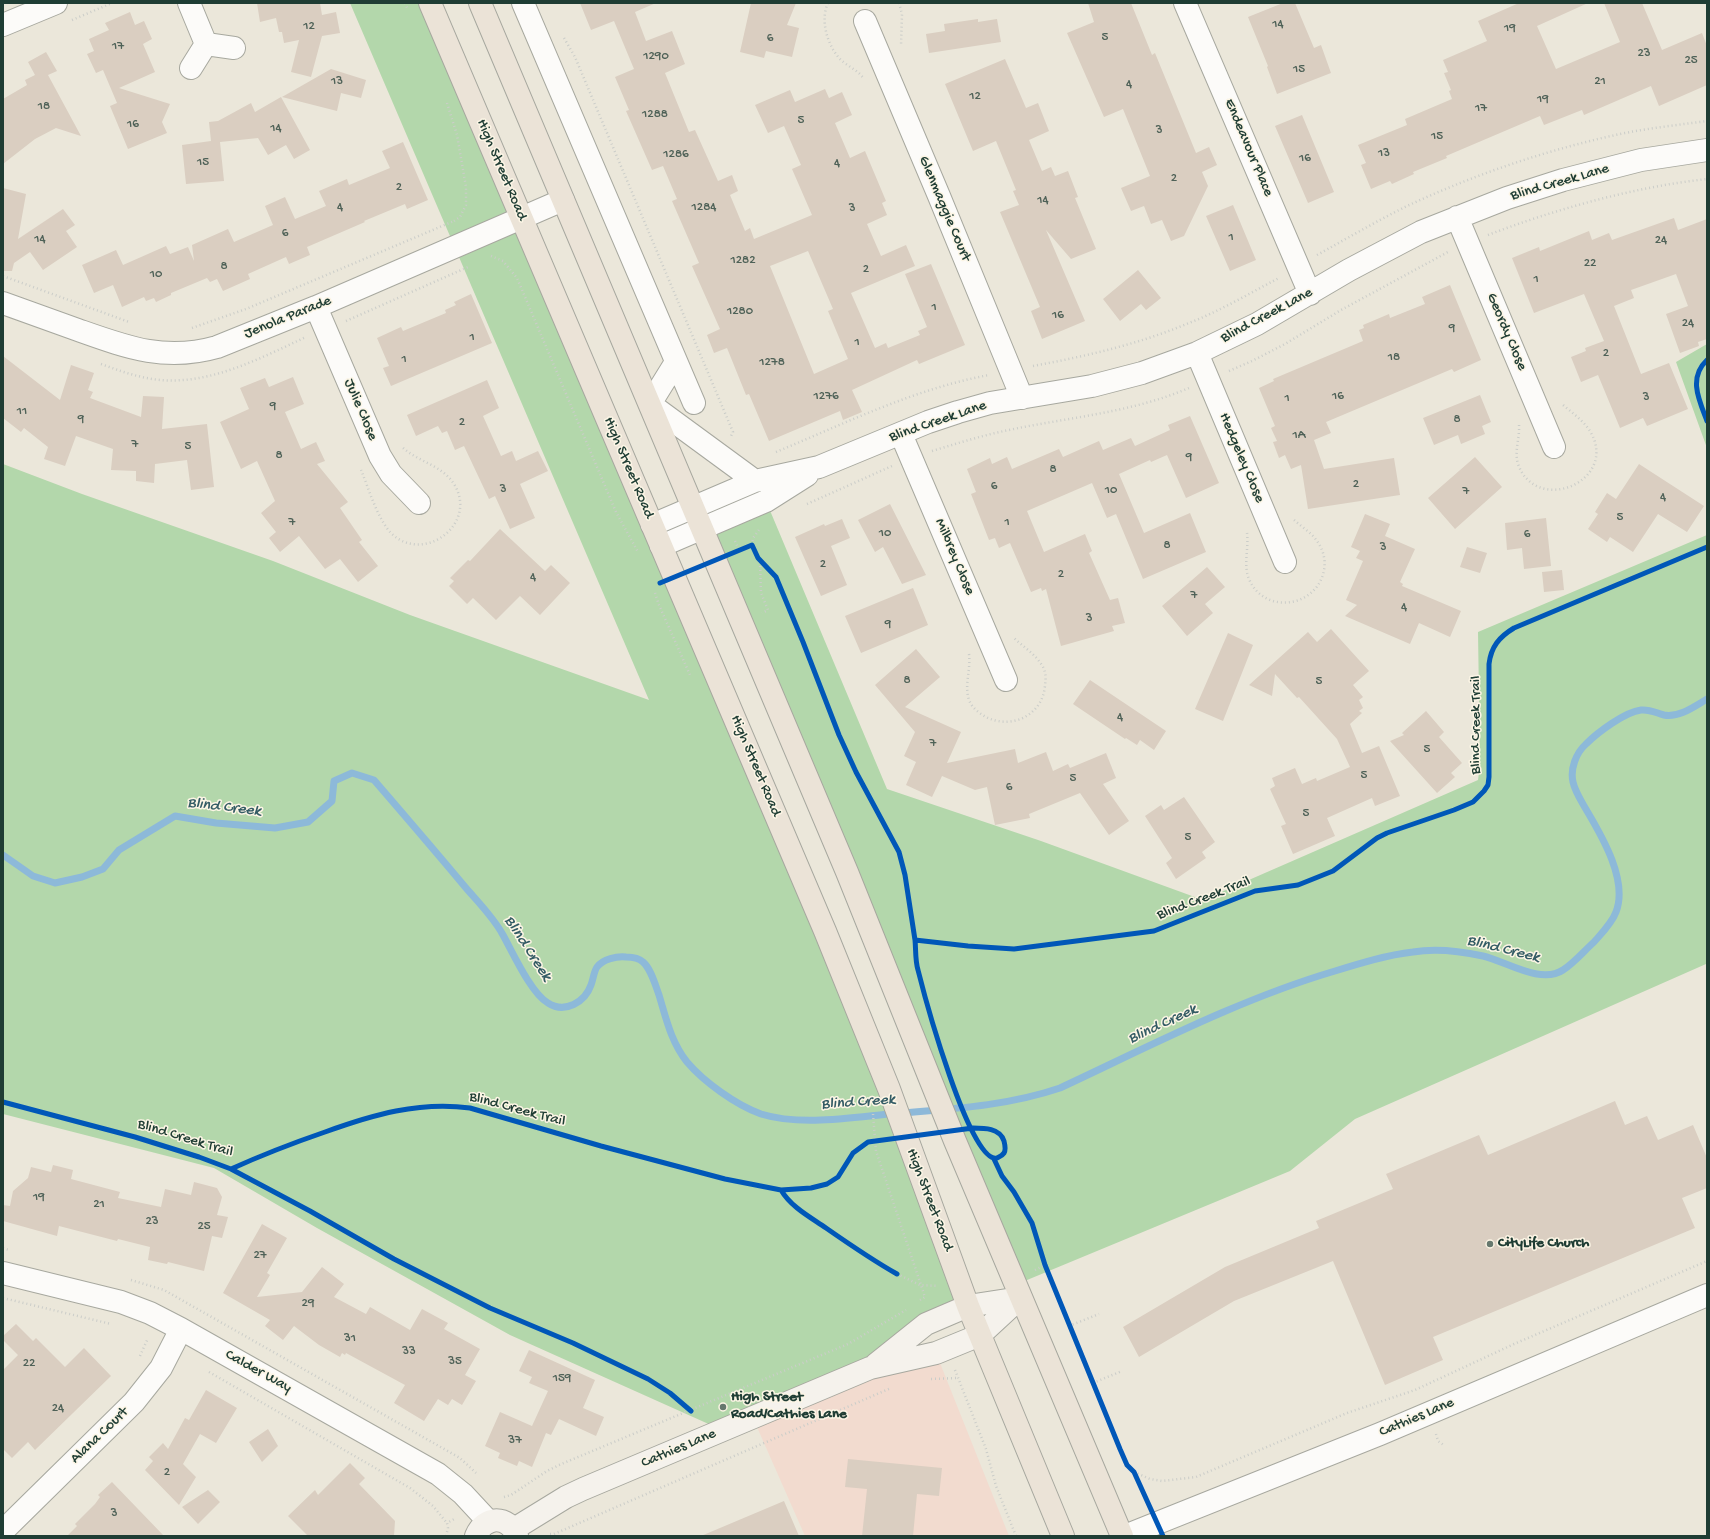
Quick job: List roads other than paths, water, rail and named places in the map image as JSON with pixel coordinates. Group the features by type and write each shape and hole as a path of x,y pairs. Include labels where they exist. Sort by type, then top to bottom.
{"main road":[{"name":"High Street Road","path":"430,3 825,931 888,1089 968,1306 1063,1536"},
{"path":"480,3 847,872 1020,1298 1124,1536"}],"street":[{"path":"3,25 56,3"},
{"path":"189,3 206,44"},
{"path":"523,3 694,403"},
{"name":"Endeavour Place","path":"1185,3 1310,294"},
{"name":"Glenmaggie Court","path":"865,21 1022,398"},
{"path":"206,44 234,48"},
{"path":"191,68 206,44"},
{"name":"Blind Creek Lane","path":"652,524 755,481 819,467 928,422 958,412 990,403 1092,386 1158,368 1197,353 1257,324 1390,248 1421,232 1457,217 1520,193 1563,180 1641,160 1707,150"},
{"name":"Jenola Parade","path":"3,303 125,347 159,354 204,351 217,348 316,307 563,200"},
{"name":"Geordy Close","path":"1457,217 1554,447"},
{"name":"Julie Close","path":"316,307 380,456 391,474 419,503"},
{"name":"Hedgeley Close","path":"1197,353 1285,562"},
{"path":"676,362 650,404 755,481"},
{"name":"Milbrey Close","path":"901,434 1006,680"},
{"name":"Blind Creek Lane","path":"661,546 766,501 819,467"},
{"name":"Calder Way","path":"3,1273 121,1302 150,1313 181,1329 432,1470 463,1494 482,1529"},
{"name":"Cathies Lane","path":"1124,1536 1380,1434 1707,1295"},
{"name":"Cathies Lane","path":"870,1368 926,1324 968,1306 1020,1298"},
{"name":"Cathies Lane","path":"516,1533 566,1498 583,1489 870,1368 936,1353 980,1335 1020,1298"},
{"name":"Alana Court","path":"3,1531 134,1402 160,1368 181,1329"},
{"path":"482,1529 503,1521 509,1524 516,1533"}],"waterway":[{"name":"Blind Creek","path":"3,855 33,876 55,883 82,877 103,869 119,850 175,816 216,823 275,828 308,822 332,801 334,781 352,773 374,780 486,911 499,929 535,991 548,1003 561,1007 567,1007 574,1004 584,997 588,991 596,969 600,964 610,959 630,957 643,962 651,973 673,1038 687,1062 711,1085 731,1099 751,1110 776,1118 792,1120 825,1120 954,1109 1018,1099 1060,1088 1196,1024 1265,995 1300,982 1364,962 1394,955 1430,950 1448,951 1483,956 1523,970 1544,975 1554,974 1563,970 1579,957 1606,928 1616,912 1619,900 1619,887 1612,860 1600,834 1574,786 1572,772 1579,752 1597,734 1627,714 1644,710 1664,715 1675,715 1687,711 1707,699"}],"place":[{"name":"CityLife Church","path":"1490,1244"},
{"name":"High Street Road/Cathies Lane","path":"723,1407"}]}
